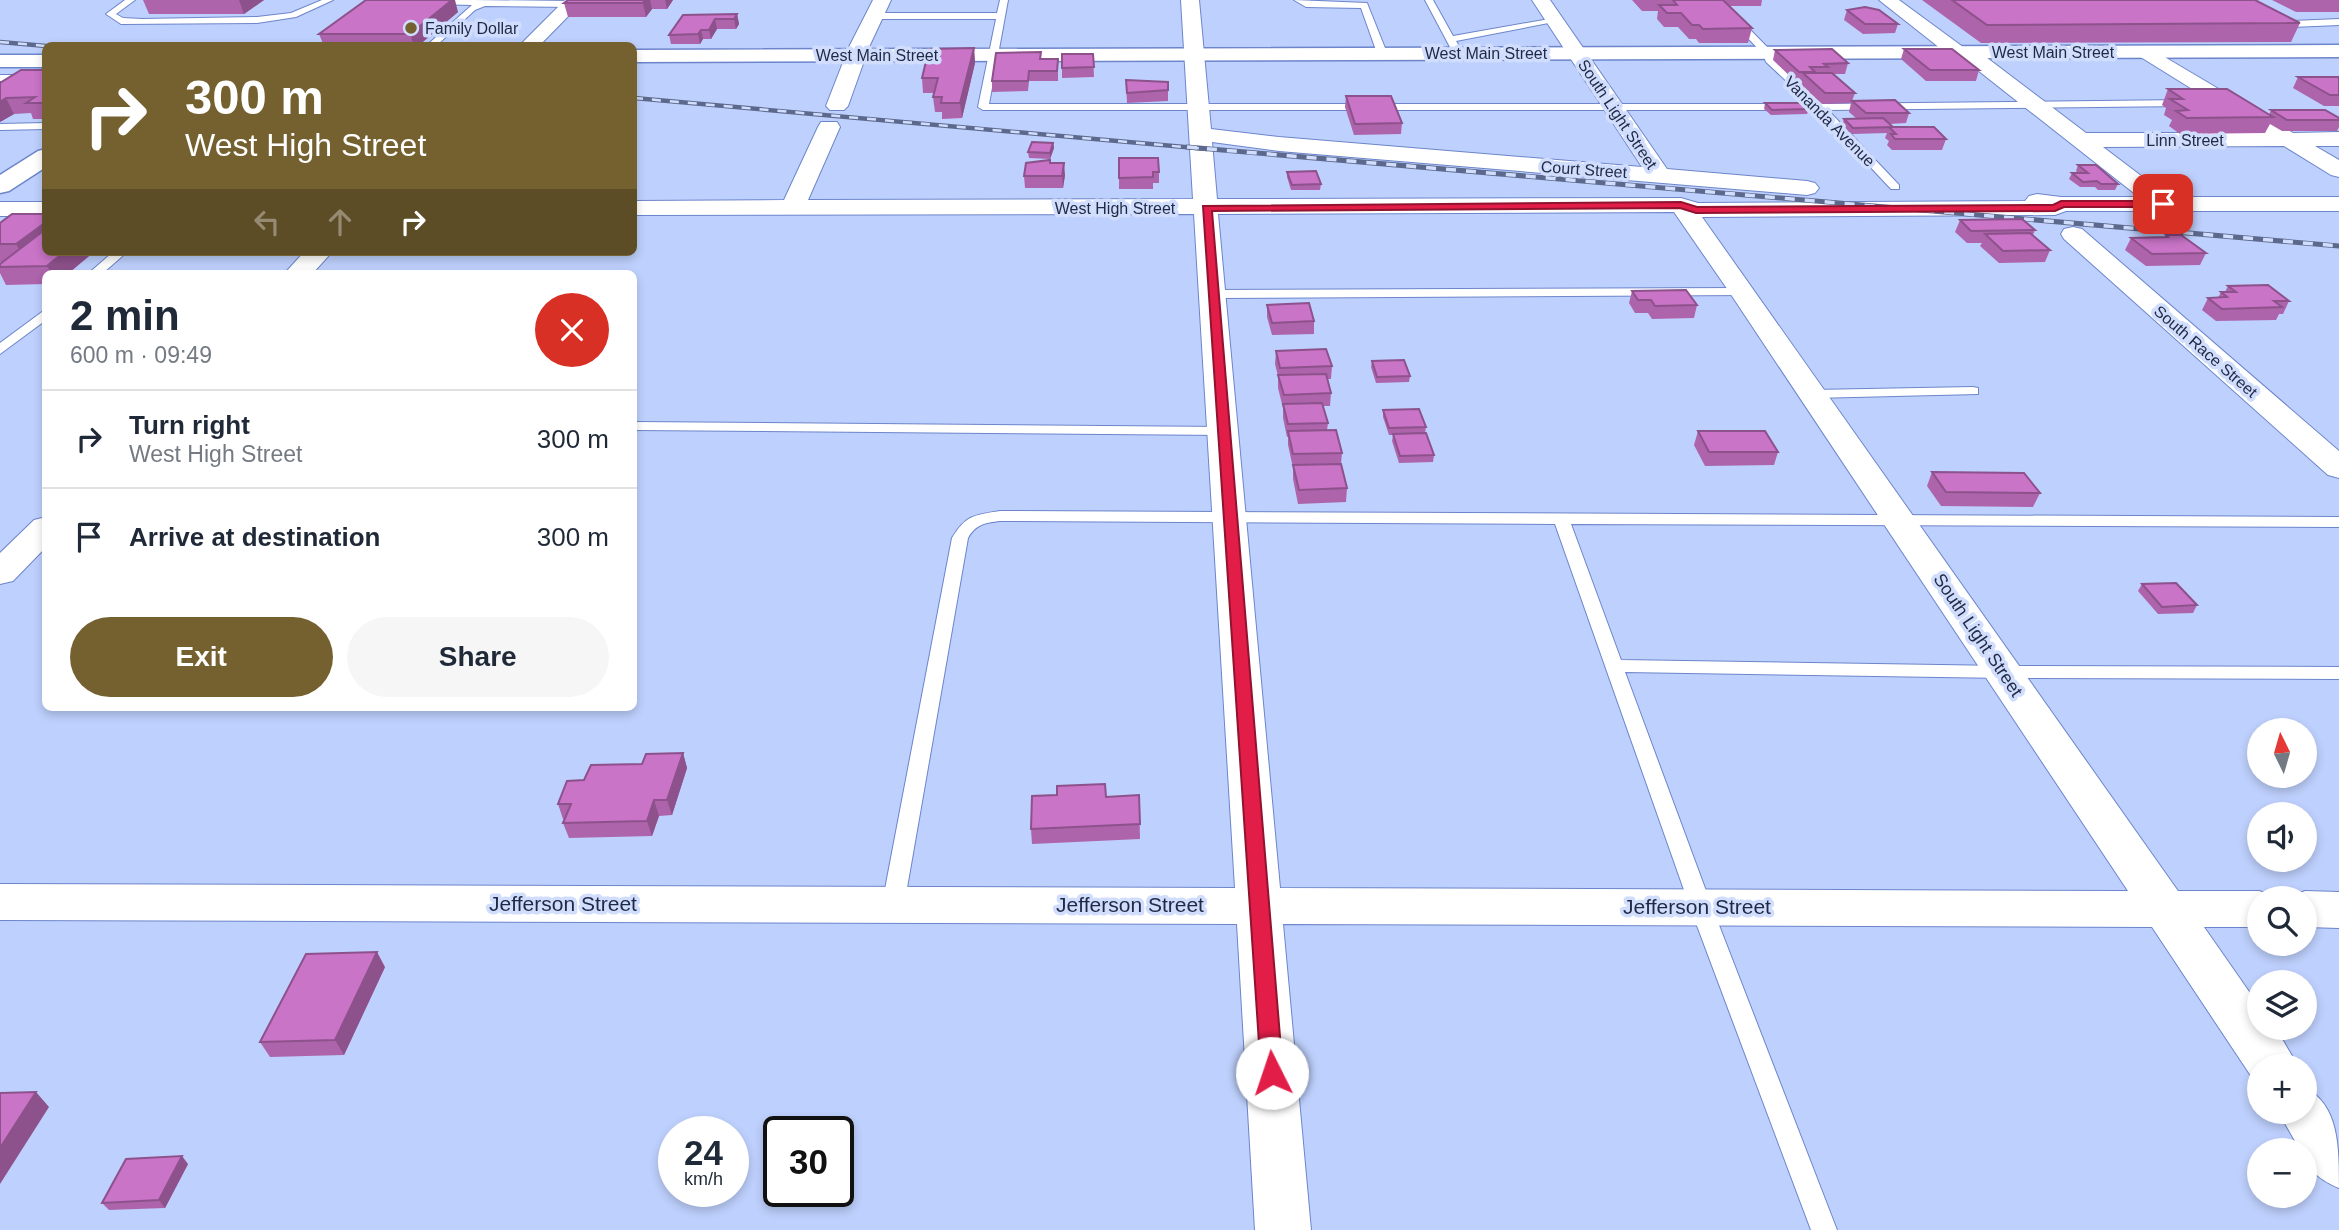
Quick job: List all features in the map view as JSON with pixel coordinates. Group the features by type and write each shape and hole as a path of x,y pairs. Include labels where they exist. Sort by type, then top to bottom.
{"street":[{"path":"1190,0 1283,1230"},
{"name":"South Light Street","path":"1541,0 1659,174"},
{"path":"1888,0 2036,106 2163,204"},
{"path":"532,42 577,1"},
{"path":"793,208 878,8"},
{"path":"2286,21 2339,50"},
{"name":"West Main Street","path":"637,56 1382,53 1455,46 1577,53 2339,50"},
{"path":"2146,51 2339,170"},
{"path":"0,61 42,61"},
{"name":"Court Street","path":"1199,120 1279,144 1969,200"},
{"name":"Linn Street","path":"2081,140 2339,139"},
{"path":"0,186 42,159"},
{"name":"West High Street","path":"1681,205 1688,201 1969,200 2046,201 2061,204 2339,204"},
{"name":"West High Street","path":"637,208 1681,205 1696,210 2055,208 2061,204"},
{"name":"South Light Street","path":"1681,205 2265,1054"},
{"path":"0,209 42,209"},
{"name":"South Race Street","path":"2073,234 2339,468"},
{"path":"301,270 315,256"},
{"path":"0,573 42,531"},
{"name":"Jefferson Street","path":"0,902 2247,909"},
{"path":"2317,909 2339,910"},
{"path":"2313,1124 2339,1163"}],"lane":[{"path":"131,0 110,14 121,21 142,22 257,20 293,15 329,0"},
{"path":"1004,0 983,107 1199,120 1612,105 1820,107 2230,103"},
{"path":"1298,0 1306,4 1364,5 1382,53"},
{"path":"1429,0 1455,46 1555,21"},
{"name":"Vananda Avenue","path":"1716,0 1769,52 1769,60 1820,107 1895,187"},
{"path":"418,1 577,1"},
{"path":"434,42 472,8 484,3"},
{"path":"878,8 1000,16"},
{"path":"2286,21 2339,22"},
{"path":"0,78 24,78 0,93"},
{"path":"0,127 42,126"},
{"path":"99,270 116,256"},
{"path":"1213,294 1743,292"},
{"path":"0,350 42,316"},
{"path":"1813,394 1973,391"},
{"path":"637,426 1224,431"},
{"path":"893,905 960,538 967,526 978,519 1000,516 2339,522"},
{"path":"1560,519 1701,907 1824,1230"},
{"path":"1614,666 2004,672 2339,673"}],"building":[{"path":"366,0 452,0 410,34 319,34"},
{"path":"568,0 645,0 643,3 564,3"},
{"path":"1673,0 1723,0 1752,28 1703,29 1699,25 1692,25 1681,13 1667,13 1659,5 1677,5"},
{"path":"1952,0 2255,0 2300,23 1987,25"},
{"path":"1865,7 1879,10 1898,24 1865,24 1847,10"},
{"path":"737,14 734,19 715,19 709,30 701,30 698,34 669,35 683,15"},
{"path":"974,48 960,103 941,103 942,97 933,97 938,78 922,78 929,49"},
{"path":"1832,49 1848,63 1810,67 1815,72 1799,72 1775,50"},
{"path":"1904,49 1952,49 1979,70 1930,70"},
{"path":"1041,52 1040,59 1058,59 1057,71 1029,71 1028,81 992,81 996,53"},
{"path":"1062,54 1093,54 1094,67 1062,68"},
{"path":"21,70 41,70 42,103 26,103 35,97 6,98 0,102 0,83"},
{"path":"1803,73 1832,73 1855,93 1825,93"},
{"path":"2298,77 2339,77 2339,95 2330,95"},
{"path":"1126,80 1168,82 1168,90 1127,93"},
{"path":"2168,89 2227,89 2273,117 2187,118 2176,111 2188,110 2170,99 2183,99"},
{"path":"1346,96 1391,96 1402,123 1355,124"},
{"path":"1895,100 1909,113 1866,113 1852,101"},
{"path":"1765,103 1802,103 1809,109 1772,110"},
{"path":"2271,110 2325,110 2339,120 2287,120"},
{"path":"1883,118 1893,127 1853,128 1844,119"},
{"path":"1889,127 1934,127 1946,139 1895,139 1891,134 1896,134"},
{"path":"1032,142 1053,143 1050,153 1028,152"},
{"path":"1119,158 1158,158 1159,172 1153,172 1153,177 1119,178"},
{"path":"1050,160 1050,163 1064,163 1062,176 1024,176 1026,163"},
{"path":"2078,165 2096,165 2118,184 2083,182 2072,173 2088,173"},
{"path":"1316,171 1321,184 1292,185 1287,172"},
{"path":"12,214 42,214 42,225 16,244 0,244 0,223"},
{"path":"2022,219 2035,230 1971,231 1960,220"},
{"path":"42,232 42,256 59,256 47,266 0,267 0,264"},
{"path":"2030,233 2050,250 2003,251 1985,234"},
{"path":"2166,235 2181,235 2206,253 2152,254 2131,238 2168,237"},
{"path":"2268,285 2289,301 2274,301 2282,307 2222,309 2208,298 2227,297 2221,292 2236,292 2228,286"},
{"path":"1686,290 1697,305 1655,306 1651,300 1638,300 1632,291"},
{"path":"1309,303 1314,321 1272,323 1267,305"},
{"path":"1326,349 1332,366 1280,368 1276,351"},
{"path":"1404,360 1410,376 1377,377 1372,361"},
{"path":"1326,374 1331,393 1284,395 1278,375"},
{"path":"1322,403 1328,423 1288,424 1283,404"},
{"path":"1419,409 1426,427 1389,428 1383,410"},
{"path":"1336,430 1342,453 1293,454 1288,431"},
{"path":"1698,431 1765,431 1778,452 1709,452"},
{"path":"1426,433 1434,455 1400,456 1393,434"},
{"path":"1341,464 1347,488 1299,490 1293,465"},
{"path":"1932,472 2024,473 2040,493 1946,492"},
{"path":"2176,583 2197,605 2162,607 2142,584"},
{"path":"683,753 667,800 654,800 647,821 563,823 571,804 558,804 567,781 584,780 591,765 642,764 646,754"},
{"path":"1105,784 1106,797 1139,795 1140,824 1031,829 1032,796 1057,795 1057,786"},
{"path":"377,952 335,1040 260,1042 306,954"},
{"path":"36,1092 0,1148 0,1093"},
{"path":"182,1156 159,1200 102,1203 126,1159"}],"railway":[{"path":"0,42 42,46"},
{"path":"637,98 1207,149"},
{"path":"1187,147 2339,246"}],"place":[{"name":"Family Dollar","path":"411,28"}],"route":[{"path":"1272,1073 1207,208 1681,205 1696,210 1745,210 2055,208 2061,204 2163,204"}]}
